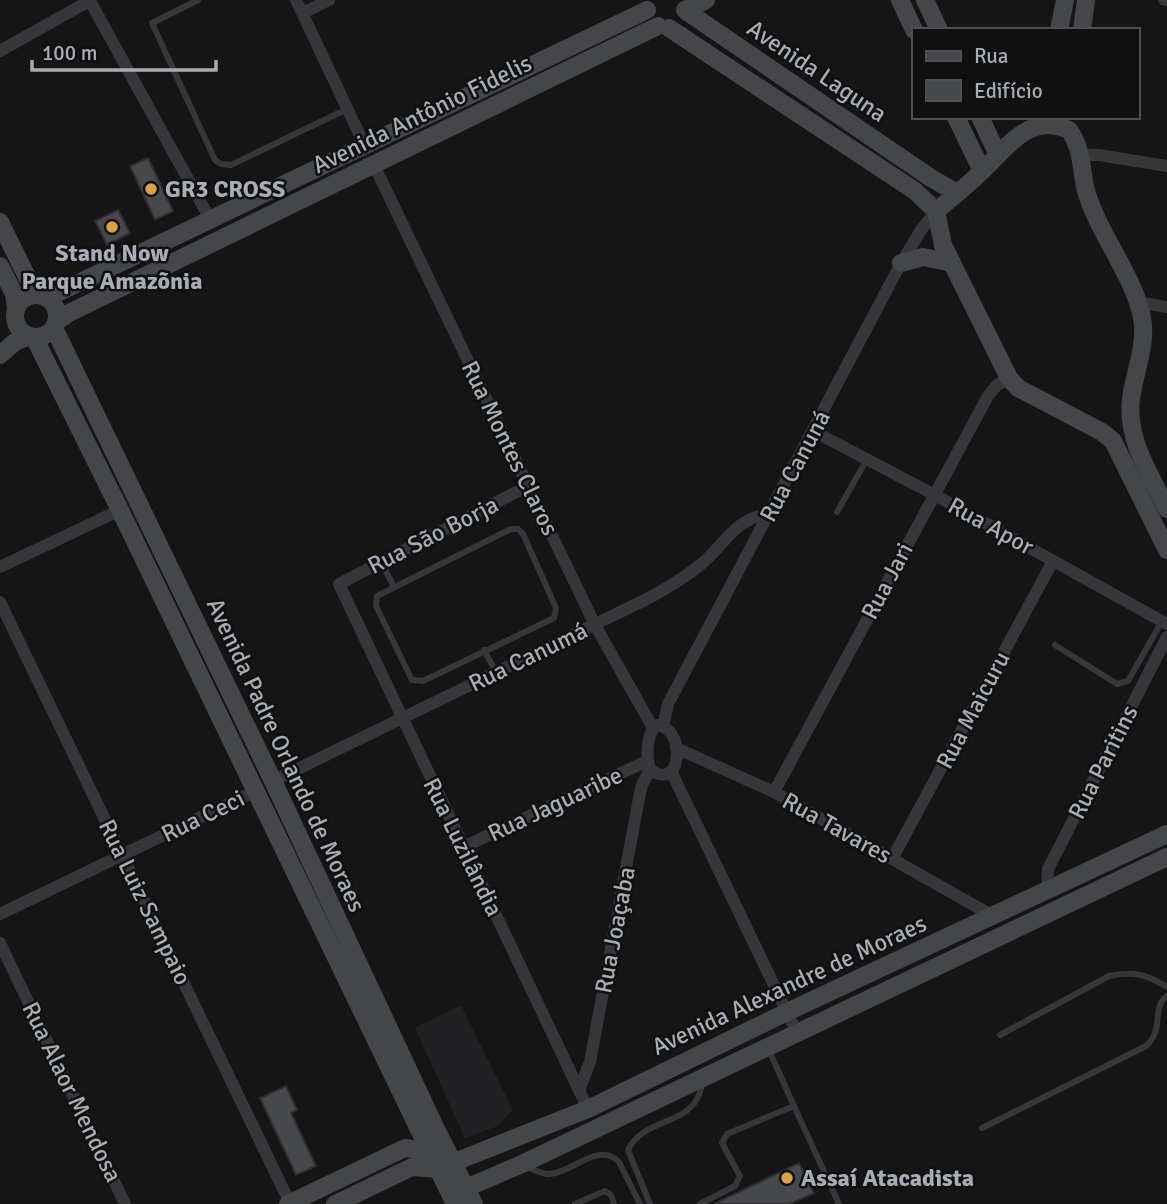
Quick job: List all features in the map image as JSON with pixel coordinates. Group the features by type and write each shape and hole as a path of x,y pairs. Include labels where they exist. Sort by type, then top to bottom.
{"main road":[{"path":"685,7 706,0"},
{"path":"900,0 913,28"},
{"path":"925,0 938,28"},
{"path":"1059,28 1065,0"},
{"path":"1082,28 1086,0"},
{"path":"644,5 650,19 663,27"},
{"name":"Avenida Antônio Fidelis","path":"44,297 365,144 644,5"},
{"name":"Avenida Antônio Fidelis","path":"55,325 69,313 374,165 663,27 680,22 685,7"},
{"name":"Avenida Laguna","path":"685,7 957,193"},
{"name":"Avenida Laguna","path":"663,27 915,191 936,211"},
{"path":"957,119 982,171"},
{"path":"981,119 998,155"},
{"path":"1167,509 1131,433 1131,398 1144,334 1138,302 1092,207 1085,186 1081,155 1070,124 1041,121 1018,135 936,211 943,245 1009,378 1018,388 1102,432 1113,441 1167,550"},
{"path":"0,222 32,287 56,309 55,325 43,336 15,342 0,355"},
{"path":"901,263 923,257 952,262"},
{"path":"2,275 14,294 19,329 31,337"},
{"path":"0,331 23,299 44,297"},
{"name":"Avenida Padre Orlando de Moraes","path":"55,325 273,781 445,1166 455,1204"},
{"name":"Avenida Padre Orlando de Moraes","path":"31,337 120,510 429,1151"},
{"name":"Avenida Alexandre de Moraes","path":"335,1204 412,1167 445,1166 588,1109 787,1012 1167,834"},
{"name":"Avenida Alexandre de Moraes","path":"470,1196 522,1164 1167,857"},
{"path":"289,1204 405,1148 429,1151 470,1196"}],"street":[{"path":"0,51 91,0 210,219"},
{"path":"296,0 365,144"},
{"path":"303,13 329,0"},
{"path":"1081,155 1099,155 1167,166"},
{"name":"Rua Montes Claros","path":"374,165 596,625 658,727 670,732 676,748"},
{"name":"Rua Canuná","path":"648,765 658,727 668,704 901,263 936,211"},
{"path":"1138,302 1167,307"},
{"name":"Rua Jari","path":"774,792 988,396 1009,378"},
{"name":"Rua Apor","path":"813,431 1165,622"},
{"name":"Rua São Borja","path":"339,584 528,486"},
{"path":"0,567 120,510"},
{"name":"Rua Canumá","path":"273,781 596,625 677,582 702,564 748,519 770,514"},
{"name":"Rua Maicuru","path":"892,859 1053,561"},
{"name":"Rua Luzilândia","path":"339,584 588,1109"},
{"name":"Rua Luiz Sampaio","path":"0,602 289,1204"},
{"name":"Rua Paritins","path":"1047,890 1048,869 1167,637"},
{"path":"648,765 661,774 671,771 677,765 676,748"},
{"name":"Rua Tavares","path":"676,748 774,792 993,916"},
{"name":"Rua Jaguaribe","path":"463,847 648,765"},
{"name":"Rua Joaçaba","path":"579,1090 590,1062 639,798 648,765"},
{"path":"671,771 797,1033"},
{"name":"Rua Ceci","path":"0,914 255,791"},
{"name":"Rua Alaor Mendosa","path":"0,943 125,1204"}],"lane":[{"path":"198,0 152,23 215,160 231,165 347,108"},
{"path":"837,512 867,459"},
{"path":"511,529 521,531 556,608 556,615 551,620 484,650 423,681 412,680 375,603 377,596 511,529"},
{"path":"381,562 394,587"},
{"path":"1055,645 1121,685 1128,681 1165,622"},
{"path":"484,650 496,672"},
{"path":"1000,1035 1109,976 1128,972 1144,975 1167,987"},
{"path":"982,1128 1146,1046 1157,1031 1159,1005 1167,996"},
{"path":"768,1047 839,1204"},
{"path":"650,1204 628,1150 634,1139 691,1107 698,1097 704,1077"},
{"path":"700,1204 735,1186 740,1176 722,1143 727,1134 794,1106"},
{"path":"522,1164 547,1174 606,1154 620,1162 640,1204"},
{"path":"575,1204 604,1191 611,1195 614,1204"}],"shaded area":[{"path":"461,1005 513,1110 498,1126 465,1138 415,1028"}],"building":[{"name":"GR3 CROSS","path":"148,158 173,211 155,220 130,166"},
{"name":"Stand Now Parque Amazõnia","path":"118,210 130,233 107,245 95,221"},
{"path":"286,1086 297,1110 291,1113 316,1166 296,1175 260,1098"},
{"name":"Assaí Atacadista","path":"799,1163 814,1193 790,1204 714,1204"}],"place":[{"name":"GR3 CROSS","path":"151,189"},
{"name":"Stand Now Parque Amazõnia","path":"112,227"},
{"name":"Assaí Atacadista","path":"787,1178"}]}
